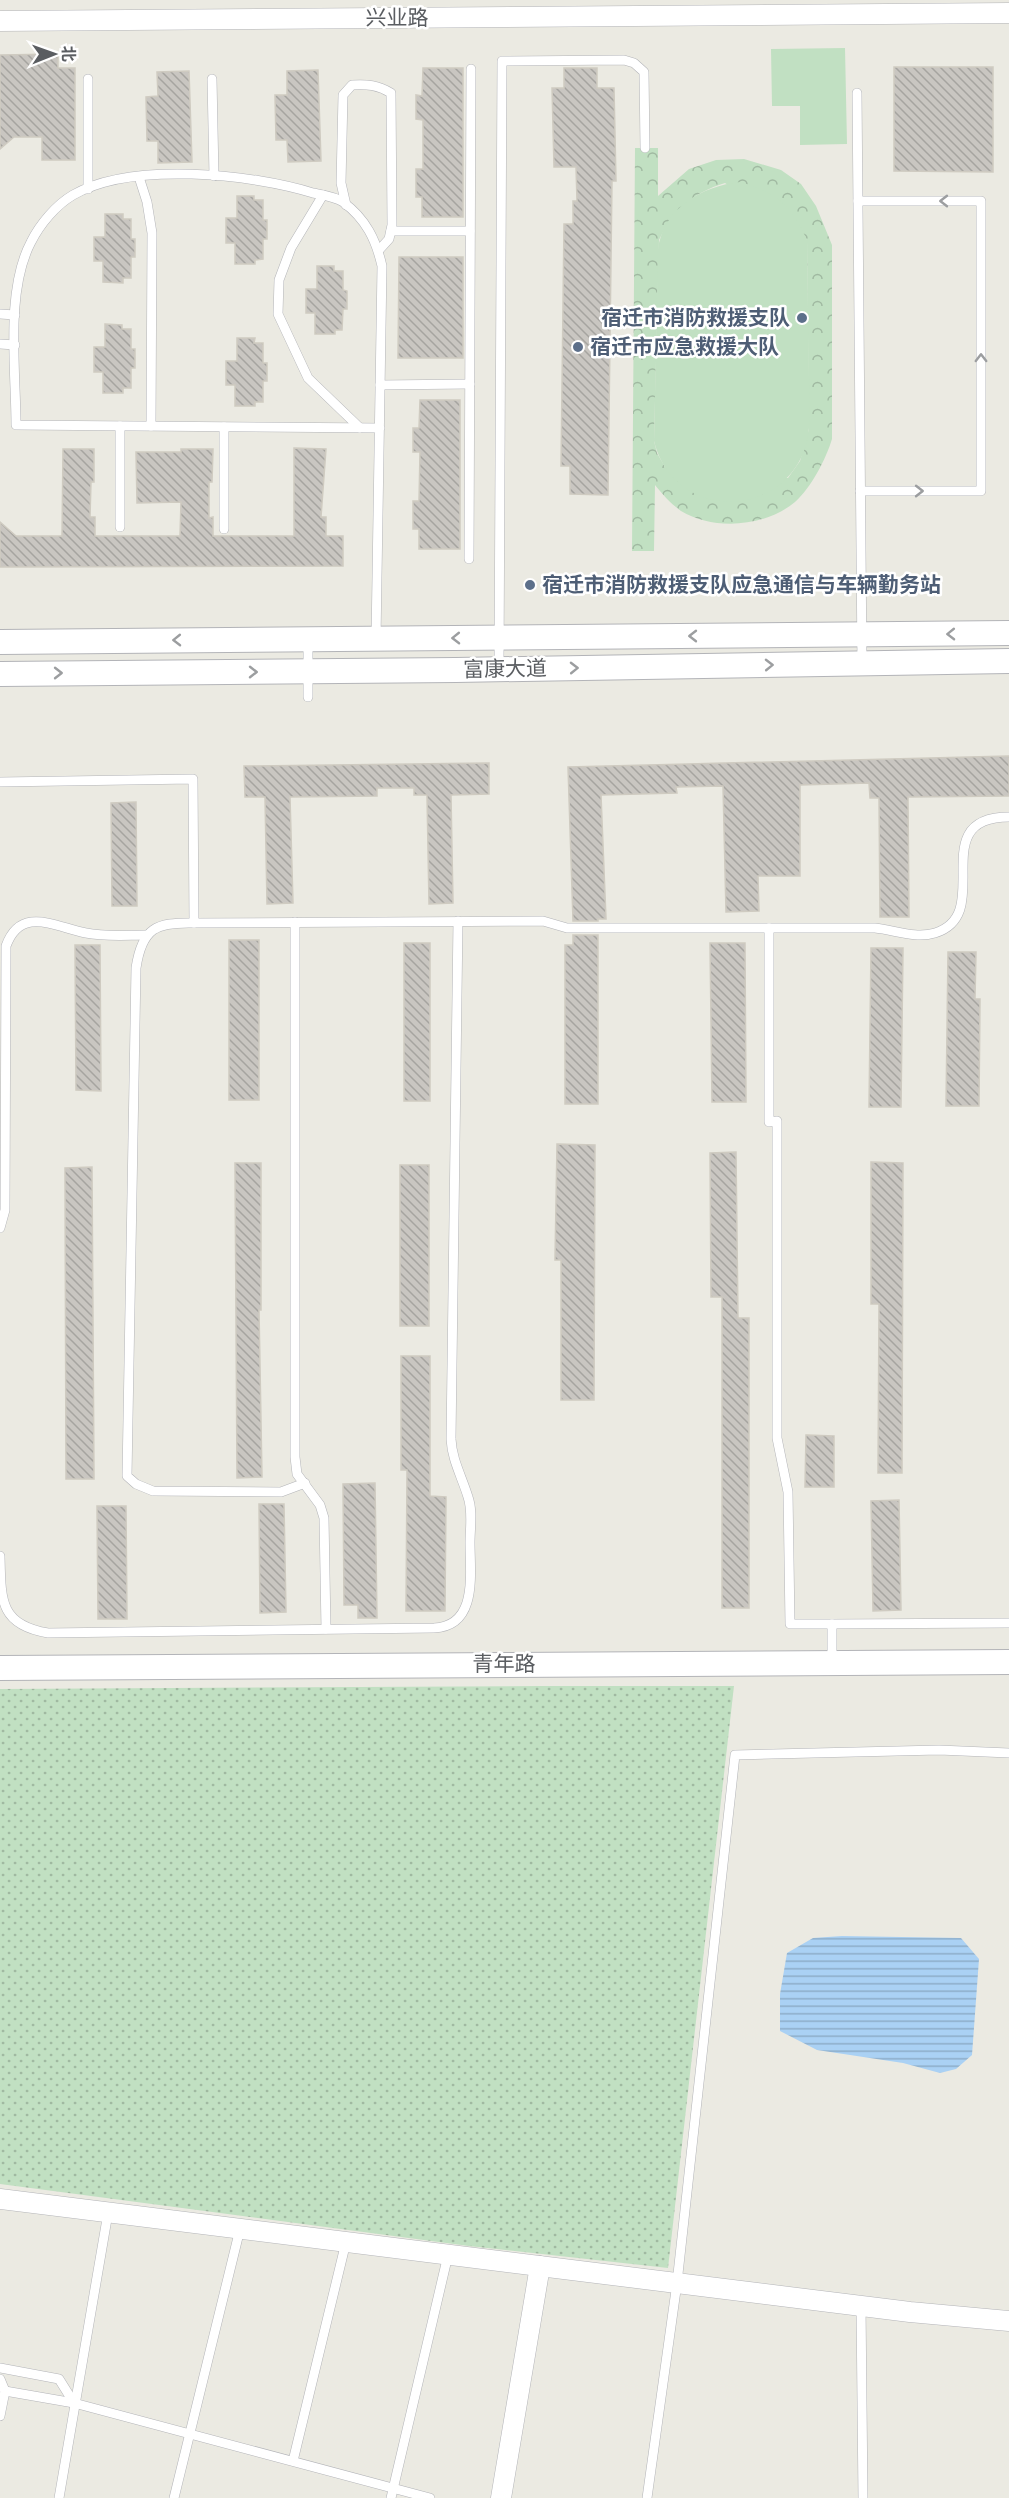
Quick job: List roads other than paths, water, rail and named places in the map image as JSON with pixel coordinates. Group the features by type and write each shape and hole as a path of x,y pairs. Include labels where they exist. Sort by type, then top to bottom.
{"street":[{"name":"兴业路","path":"0,21 241,10 1009,13"},
{"name":"富康大道","path":"0,642 1009,633"},
{"name":"富康大道","path":"0,674 499,669 1009,660"},
{"name":"青年路","path":"0,1668 1009,1662"},
{"path":"0,2199 861,2306 1009,2321"},
{"path":"501,2498 540,2266"}],"lane":[{"path":"499,669 502,61 624,60 634,63 644,72 645,148"},
{"path":"469,559 471,69"},
{"path":"88,79 88,189"},
{"path":"212,79 214,176"},
{"path":"346,205 340,183 343,95 352,85 366,84 391,93 391,231 389,239 378,250"},
{"path":"857,93 862,663"},
{"path":"376,639 380,428 382,267 376,242 361,218 342,201 323,195 248,178 178,174 114,180 73,195 50,214 31,242 15,294 16,425 380,428"},
{"path":"139,177 147,202 152,233 151,426"},
{"path":"323,195 291,248 279,280 278,314 308,378 360,428"},
{"path":"858,201 981,201 981,491 860,491"},
{"path":"391,231 470,231"},
{"path":"0,314 15,315"},
{"path":"0,344 15,345"},
{"path":"380,385 470,384"},
{"path":"120,426 120,527"},
{"path":"224,427 224,529"},
{"path":"308,639 308,697"},
{"path":"0,782 194,779 194,923"},
{"path":"305,1483 281,1492 153,1491 136,1484 127,1476 136,968 139,949 147,935 169,922 458,921 543,921 567,928 875,928 909,935 936,933 957,917 963,905 963,848 968,833 988,820 1009,817"},
{"path":"0,1228 4,1210 6,946 11,933 19,926 41,921 87,934 147,935"},
{"path":"0,1556 0,1596 5,1609 15,1624 27,1630 48,1633 445,1628 465,1610 470,1596 471,1512 469,1497 452,1452 458,921"},
{"path":"295,922 295,1456 297,1474 320,1505 324,1518 326,1629"},
{"path":"769,928 769,1122 777,1121 777,1438 788,1492 790,1624 1009,1623"},
{"path":"832,1624 832,1662"},
{"path":"647,2498 677,2283 735,1755 939,1750 1009,1753"},
{"path":"59,2498 108,2213"},
{"path":"174,2498 240,2229"},
{"path":"293,2461 346,2242"},
{"path":"391,2498 448,2255"},
{"path":"861,2306 863,2498"},
{"path":"0,2368 59,2379 74,2403"},
{"path":"0,2379 6,2391 0,2416"},
{"path":"6,2391 74,2403 430,2498"}],"water":[{"path":"842,1936 961,1938 979,1959 972,2055 956,2069 940,2073 903,2063 817,2050 780,2031 780,1994 787,1953 813,1938"}],"place":[{"name":"宿迁市消防救援支队","path":"802,318"},
{"name":"宿迁市应急救援大队","path":"578,347"},
{"name":"宿迁市消防救援支队应急通信与车辆勤务站","path":"530,585"}]}
